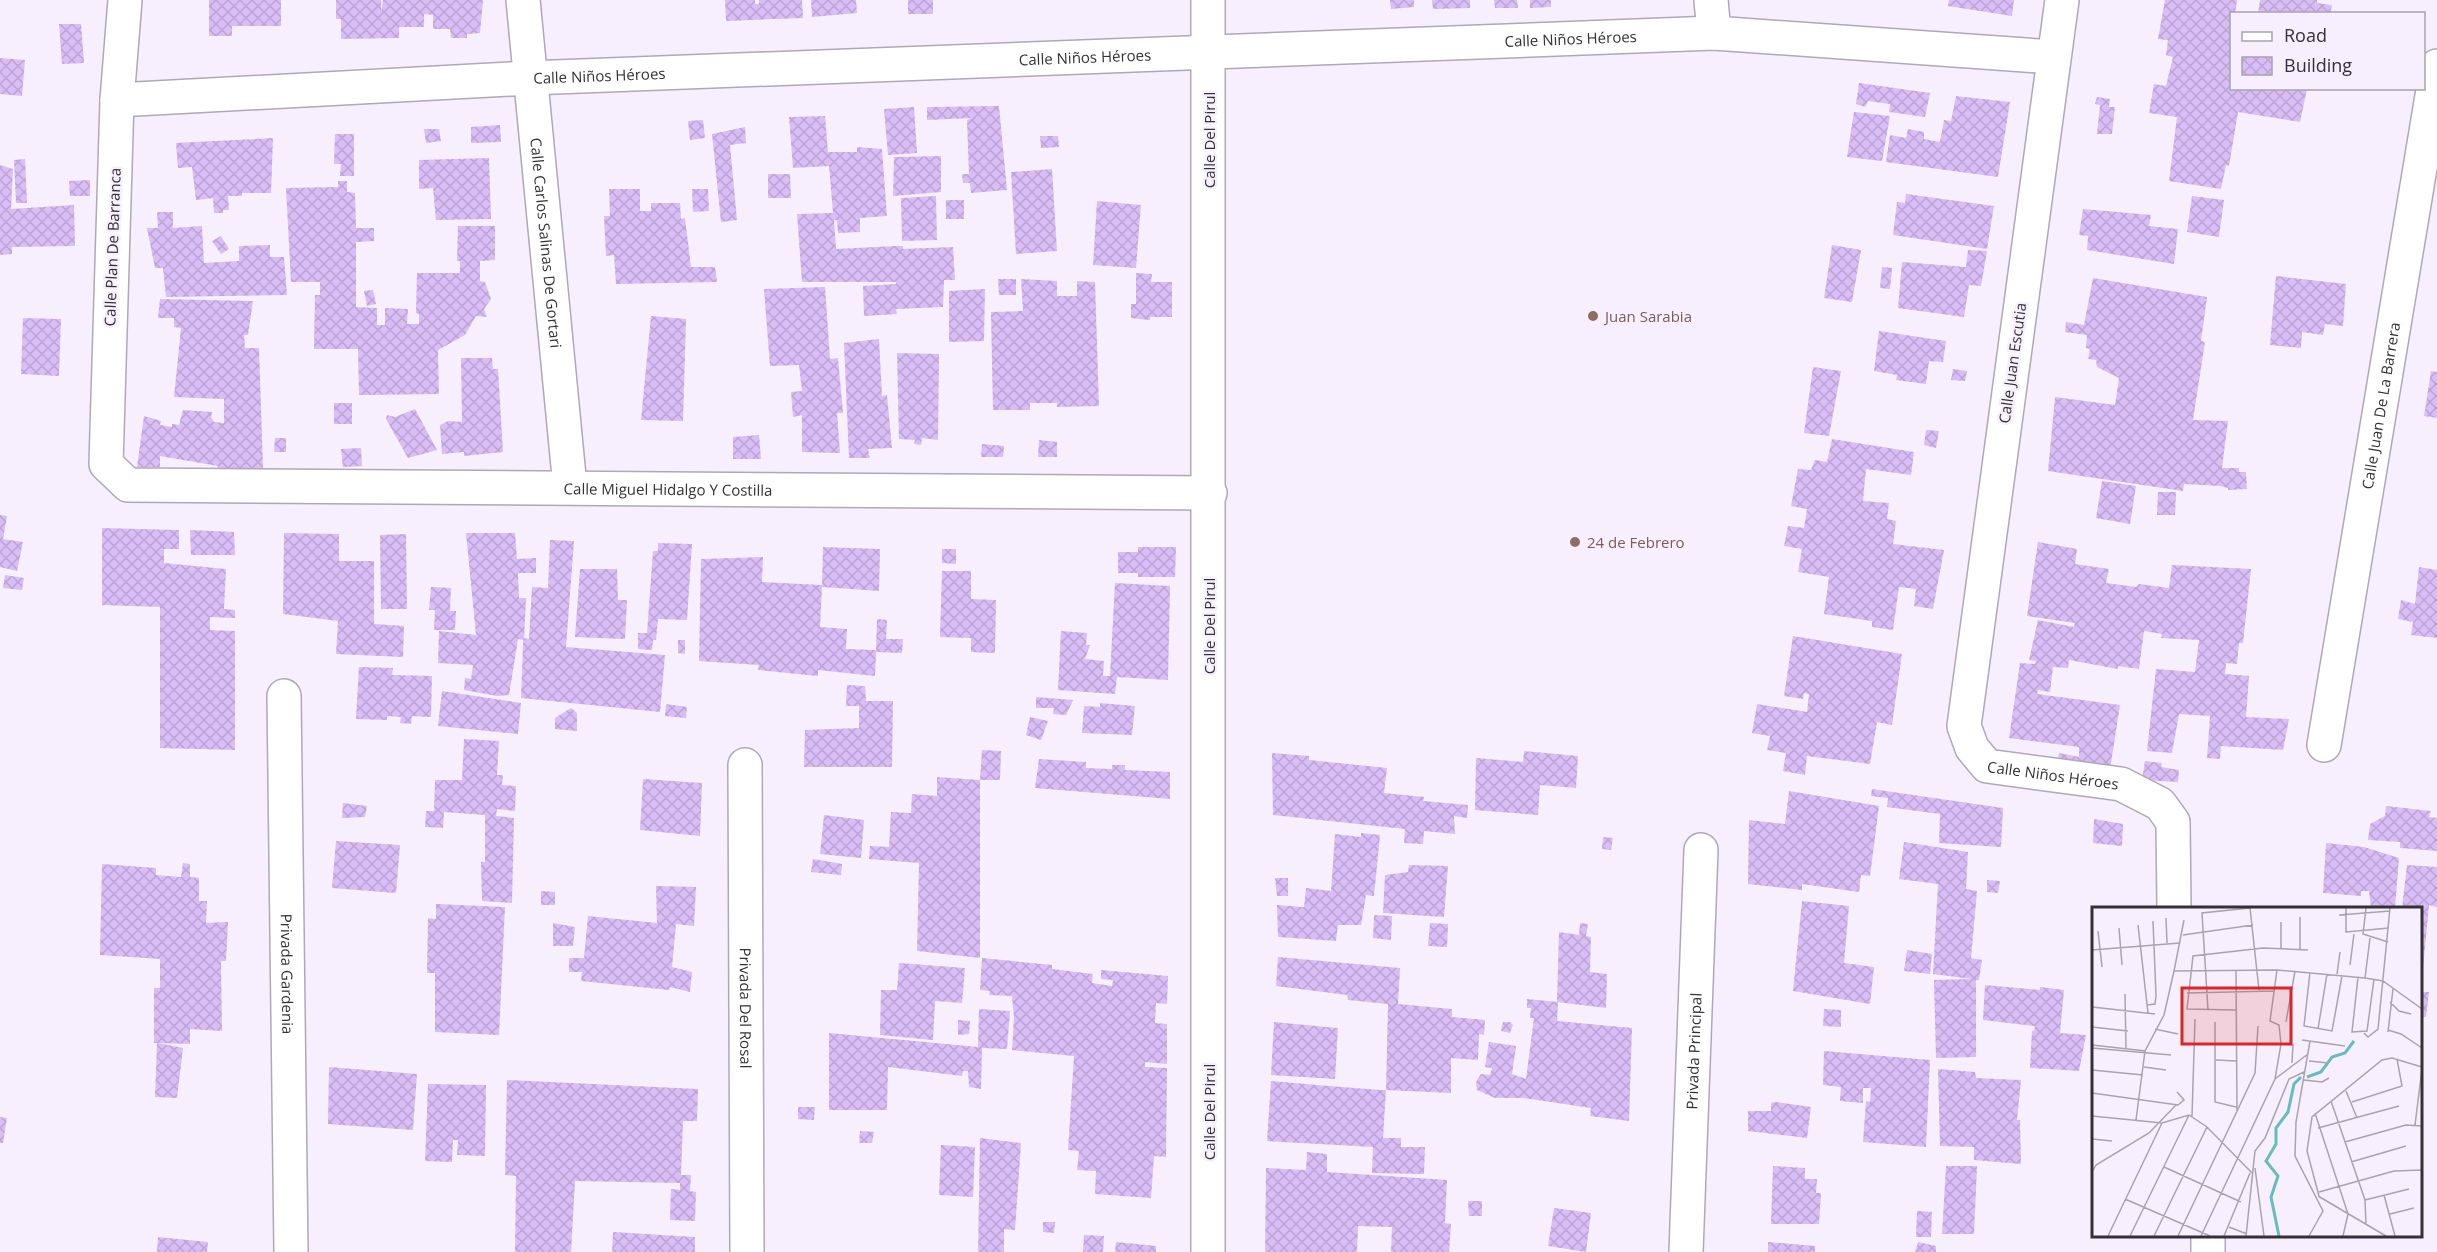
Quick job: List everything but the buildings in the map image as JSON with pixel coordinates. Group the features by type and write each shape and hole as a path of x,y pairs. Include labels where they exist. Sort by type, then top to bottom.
{"street":[{"name":"Calle Plan De Barranca","path":"125,0 117,100 106,464 128,485"},
{"name":"Calle Carlos Salinas De Gortari","path":"523,0 570,487"},
{"name":"Calle Del Pirul","path":"1208,0 1210,493 1208,1252"},
{"path":"1711,0 1714,33"},
{"name":"Calle Juan Escutia","path":"1964,726 2062,0"},
{"name":"Calle Niños Héroes","path":"117,100 529,78 1714,33 2053,57"},
{"name":"Calle Juan De La Barrera","path":"2324,745 2437,66"},
{"name":"Calle Miguel Hidalgo Y Costilla","path":"128,485 1210,493"},
{"name":"Privada Gardenia","path":"284,696 291,1252"},
{"name":"Calle Niños Héroes","path":"1964,726 1972,748 1987,766 2121,784 2160,804 2173,822 2174,907"},
{"name":"Privada Del Rosal","path":"745,765 747,1252"},
{"name":"Privada Principal","path":"1686,1252 1701,850"}],"place":[{"name":"Juan Sarabia","path":"1593,316"},
{"name":"24 de Febrero","path":"1575,542"}]}
